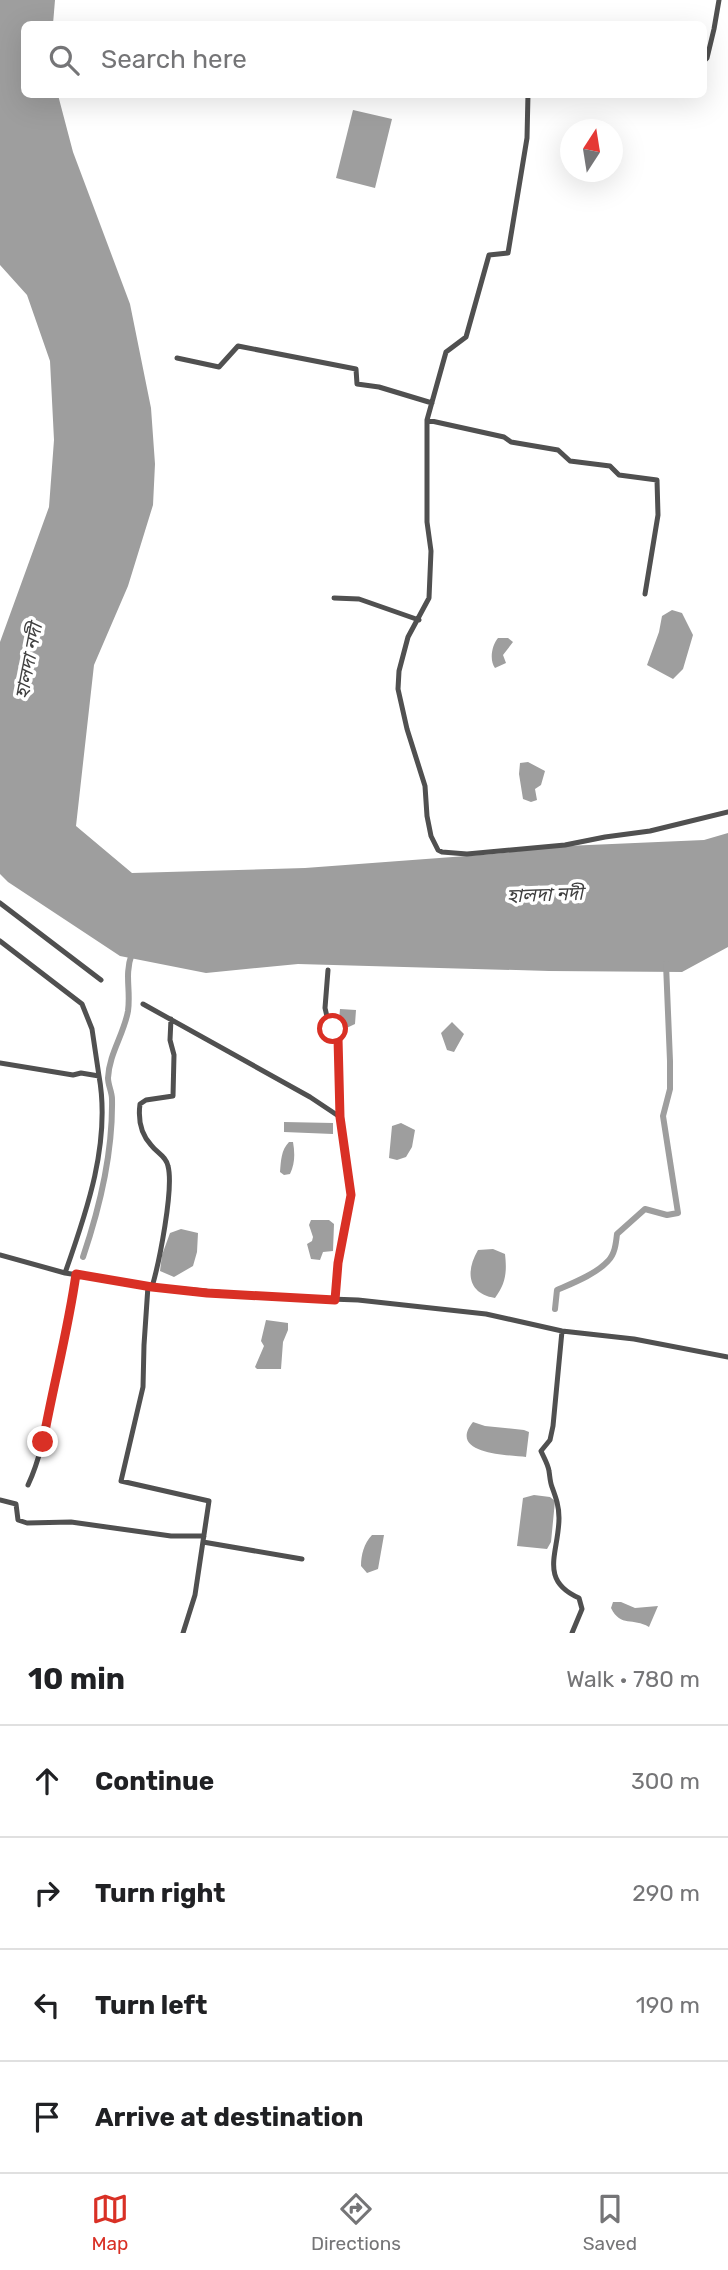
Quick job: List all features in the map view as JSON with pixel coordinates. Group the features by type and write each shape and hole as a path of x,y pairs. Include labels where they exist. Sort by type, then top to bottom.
{"street":[{"path":"707,58 719,0"},
{"path":"528,98 527,138 508,253 489,255 466,337 446,352 427,420 429,598 408,637 399,671 398,689 425,786 431,836 438,850 467,854 565,845 650,831 728,812"},
{"path":"177,358 219,367 238,346 356,369 357,384 379,387 432,403"},
{"path":"427,420 505,437 511,442 558,450 570,461 610,466 619,475 657,480 658,515 645,594"},
{"path":"334,598 359,599 419,620"},
{"path":"0,903 101,980"},
{"path":"0,941 82,1004 92,1030 103,1098 99,1158 82,1225 65,1273"},
{"path":"328,970 325,1008 329,1025 338,1038 340,1117 351,1195 338,1263 335,1300"},
{"path":"143,1004 310,1097 340,1117"},
{"path":"171,1019 173,1096 146,1100 140,1104 138,1118 151,1145 167,1163 170,1177 163,1233 150,1286 143,1387 121,1481 209,1501 195,1595 183,1633"},
{"path":"0,1063 73,1075 81,1073 99,1076"},
{"path":"0,1255 65,1273 150,1286 207,1293 358,1300 486,1314 562,1331 634,1339 728,1357"},
{"path":"28,1485 38,1464 69,1320 76,1274"},
{"path":"562,1331 553,1426 550,1440 541,1451 549,1468 551,1484 558,1501 554,1560 557,1582 566,1592 579,1598 582,1609 572,1633"},
{"path":"0,1500 16,1504 18,1521 27,1523 71,1522 204,1539 302,1559"}],"water":[{"name":"হালদা নদী","path":"0,0 55,0 53,21 21,21 21,98 59,98 73,152 130,304 151,408 155,464 153,505 128,586 94,665 76,826 132,873 305,868 566,846 704,840 728,833 728,947 682,972 298,964 206,973 120,956 8,882 0,874 0,642 49,507 54,440 50,361 27,295 0,265"},
{"path":"353,110 392,119 375,188 336,178"},
{"path":"672,610 682,613 693,635 683,669 673,679 647,665 662,616"},
{"path":"498,638 508,638 513,642 503,655 506,663 495,668 492,653"},
{"path":"528,762 545,771 541,785 535,789 537,800 531,802 523,799 519,774 520,763"},
{"path":"340,1009 356,1010 355,1024 338,1032"},
{"path":"452,1022 464,1034 454,1052 447,1050 441,1033"},
{"path":"284,1122 333,1123 333,1134 284,1132"},
{"path":"401,1123 415,1130 412,1147 406,1157 397,1160 389,1158 392,1126"},
{"path":"289,1142 293,1142 294,1162 290,1174 284,1175 280,1172 281,1160"},
{"path":"311,1220 329,1220 334,1224 333,1251 323,1252 320,1260 311,1259 307,1244 313,1237 309,1225"},
{"path":"181,1229 198,1233 197,1252 193,1266 174,1277 160,1271 162,1255 170,1233"},
{"path":"493,1249 505,1254 506,1260 504,1282 495,1298 486,1296 474,1287 471,1274 471,1266 478,1250"},
{"path":"266,1320 288,1323 281,1369 255,1367 264,1346 261,1341"},
{"path":"473,1422 529,1432 526,1457 483,1451 474,1447 468,1441 467,1433"},
{"path":"534,1495 550,1497 555,1501 551,1542 547,1549 517,1546 523,1498"},
{"path":"372,1535 384,1535 378,1569 367,1573 361,1566 362,1558 365,1545"},
{"path":"613,1602 621,1602 635,1608 658,1606 649,1627 619,1618 611,1608"}],"waterway":[{"path":"83,1257 95,1219 108,1160 112,1119 109,1069 128,1011 128,969 132,953"},
{"path":"555,1309 557,1290 603,1266 612,1255 617,1234 645,1209 667,1215 678,1213 663,1116 670,1089 666,964"}],"route":[{"path":"43,1442 76,1274 207,1293 335,1300 338,1263 351,1195 340,1117 338,1038 333,1029"}]}
